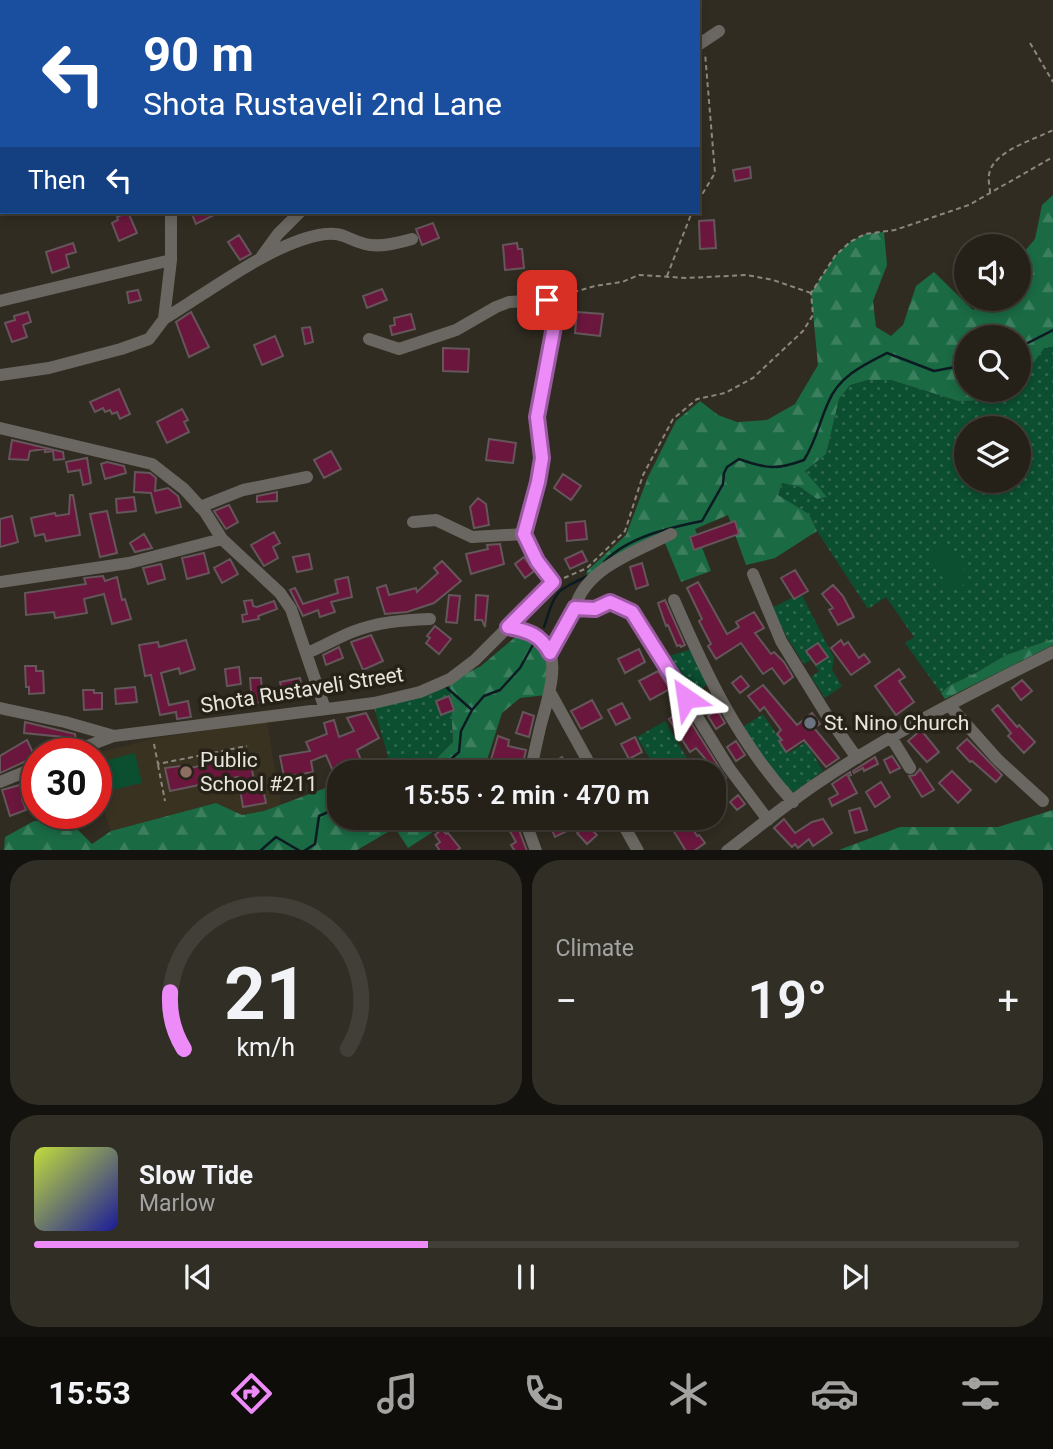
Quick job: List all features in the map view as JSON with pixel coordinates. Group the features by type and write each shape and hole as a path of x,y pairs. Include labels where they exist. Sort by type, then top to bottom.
{"street":[{"path":"701,43 719,31"},
{"path":"164,319 171,260 171,214"},
{"path":"260,259 278,234 298,214"},
{"path":"0,375 49,368 149,339 164,319 289,244 318,235 341,233 367,245 392,244 412,239"},
{"path":"0,301 171,260"},
{"path":"369,339 399,349 456,330 509,302 547,300 556,316 537,417 542,458 524,534 537,561 553,582"},
{"path":"0,428 152,464 184,489 222,539 280,593 291,609 325,709"},
{"path":"200,507 243,490 307,477"},
{"path":"413,522 436,520 472,537 524,534"},
{"path":"550,653 575,608 579,594 602,571 671,534"},
{"path":"0,582 129,563 222,539"},
{"path":"753,574 781,642 857,758"},
{"name":"Shota Rustaveli Street","path":"114,736 374,703 419,692 450,679 475,660 553,582"},
{"path":"674,600 693,645 736,728 755,758 793,802"},
{"path":"575,608 595,609 610,602 632,612 729,768 768,820"},
{"path":"306,653 370,626 399,620 430,619"},
{"path":"508,627 529,631 537,636 550,653 553,668 551,694 533,760"},
{"path":"727,850 891,737 1053,652"},
{"path":"551,694 587,760"},
{"path":"950,705 999,760 1043,801"},
{"path":"0,708 114,736"},
{"path":"109,738 114,736"},
{"path":"891,737 910,768"},
{"path":"0,782 21,773"},
{"path":"528,830 536,850"},
{"path":"627,830 638,850"}],"path":[{"path":"700,198 715,173 701,43"},
{"path":"1030,43 1053,82"},
{"path":"990,194 989,174 993,165 1006,152 1053,130"},
{"path":"553,582 587,568 625,531 643,475 673,419 697,399 725,393 753,378 803,331 813,315 811,293 835,256 850,242 865,234 895,230 969,205 1053,157"},
{"path":"666,277 691,214"},
{"path":"547,300 595,286 622,282 639,275 687,278 747,275 774,280 811,293"},
{"path":"151,731 165,801"},
{"path":"158,764 247,746"}],"shaded area":[{"name":"Public School #211","path":"267,722 281,805 242,815 216,803 111,831 112,749 161,737"}],"green space":[{"path":"1053,195 1053,347 1045,347 1031,366 1031,325 954,325 954,400 891,380 868,380 850,385 839,399 826,454 805,471 827,497 817,499 800,487 782,483 778,495 809,514 817,531 775,558 746,565 728,515 695,529 711,571 681,582 665,543 615,564 585,590 587,571 626,535 648,477 676,421 700,401 718,415 737,422 767,420 795,404 818,365 811,293 835,256 850,242 865,234 884,232 887,265 873,301 876,327 891,336 903,325 916,286 934,272 954,291 954,311 1031,311 1031,244 1035,239 1042,205"},
{"path":"1045,346 1053,347 1053,639 1006,655 950,685 941,693 905,643 914,637 886,597 868,609 817,531 809,514 778,496 782,483 800,487 817,499 826,497 805,471 826,454 839,399 850,385 868,380 891,380 954,400 954,402 1031,402 1031,365"},
{"path":"948,544 970,581 951,592 929,555"},
{"path":"801,593 834,658 832,670 842,686 825,698 811,677 819,671 811,660 804,664 772,608"},
{"path":"519,634 530,634 548,656 546,695 520,698 502,713 487,760 435,760 453,742 450,682 481,666"},
{"path":"1053,639 1053,645 945,699 941,693 950,685 1006,655"},
{"path":"691,649 708,684 689,698 666,657"},
{"path":"450,682 453,742 435,760 389,760 374,707"},
{"path":"763,714 789,753 806,742 823,771 791,794 741,728"},
{"path":"665,721 688,760 650,760 637,737"},
{"path":"135,753 142,783 112,790 112,759"},
{"path":"327,787 327,830 392,830 357,850 4,850 5,837 21,828 77,829 92,844 111,831 216,803 242,815 264,811"},
{"path":"1053,810 1053,850 839,850 900,827 998,827"},
{"path":"396,830 436,830 408,848"}],"building":[{"path":"750,167 751,178 735,181 733,170"},
{"path":"129,214 137,233 119,241 112,223 118,220 117,217"},
{"path":"192,214 216,214 196,224"},
{"path":"714,220 716,248 700,249 699,221"},
{"path":"433,223 439,238 422,245 416,229"},
{"path":"239,235 251,254 240,260 228,242"},
{"path":"73,243 76,252 66,255 69,267 52,273 46,252"},
{"path":"517,243 518,249 522,249 524,268 505,270 503,245"},
{"path":"382,289 387,300 367,308 363,296"},
{"path":"138,290 141,300 129,303 127,292"},
{"path":"28,312 31,322 23,325 27,337 12,342 5,323 15,320 14,316"},
{"path":"191,312 209,347 189,357 176,322"},
{"path":"577,312 603,314 600,336 575,333"},
{"path":"411,314 415,329 392,335 390,326 395,325 394,318"},
{"path":"310,327 313,342 305,344 302,328"},
{"path":"275,336 283,356 262,365 254,345"},
{"path":"443,348 469,349 468,372 443,371"},
{"path":"119,389 130,414 120,419 117,412 105,412 103,408 95,412 90,402"},
{"path":"182,409 188,420 184,422 189,432 167,443 157,422"},
{"path":"489,439 516,443 513,463 486,460"},
{"path":"12,440 63,452 64,459 54,460 53,451 45,452 45,449 30,451 28,460 9,459"},
{"path":"331,451 341,469 324,478 314,460"},
{"path":"87,458 91,483 83,485 80,470 68,472 66,462"},
{"path":"107,462 124,466 126,473 105,479 101,464"},
{"path":"135,472 150,473 156,478 155,491 168,488 178,496 181,507 156,513 151,493 134,492"},
{"path":"563,474 581,486 571,500 554,488"},
{"path":"277,492 277,501 257,502 257,496"},
{"path":"70,495 73,495 80,535 46,541 44,534 35,536 31,518 55,513 56,516 69,514"},
{"path":"134,497 136,511 117,513 116,499"},
{"path":"478,498 486,504 489,525 474,528 470,507"},
{"path":"229,505 238,522 226,529 214,511"},
{"path":"107,511 117,553 100,557 90,514"},
{"path":"12,516 18,542 0,547 0,519"},
{"path":"585,521 587,539 567,541 566,523"},
{"path":"735,521 739,534 694,550 690,537"},
{"path":"274,532 280,543 273,547 278,558 264,566 251,545"},
{"path":"144,534 152,548 135,552 130,543"},
{"path":"500,544 504,564 471,574 466,554 488,549 487,545"},
{"path":"582,551 587,561 570,569 565,559"},
{"path":"204,553 209,573 187,579 182,558"},
{"path":"309,554 312,569 297,572 293,557"},
{"path":"524,557 534,571 525,578 515,564"},
{"path":"230,559 238,574 222,583 214,568"},
{"path":"442,561 461,581 434,603 407,612 385,614 377,588 386,585 389,595 416,588 417,592 438,573 434,568"},
{"path":"642,563 648,585 636,589 630,567"},
{"path":"161,564 165,579 148,584 143,568"},
{"path":"795,570 808,591 794,599 781,578"},
{"path":"103,576 105,581 117,577 122,600 125,599 131,619 112,624 104,594 84,599 87,613 55,618 54,612 26,615 25,593 86,584 84,578"},
{"path":"348,577 352,597 331,602 335,612 320,617 318,610 303,616 290,590 295,588 303,604 338,593 335,580"},
{"path":"698,582 727,634 739,627 736,622 754,612 764,628 755,633 771,654 774,652 784,662 793,677 784,684 772,668 763,674 741,643 716,659 708,646 711,644 699,621 702,619 687,588"},
{"path":"833,585 843,596 854,617 838,625 829,610 833,608 822,594"},
{"path":"449,595 460,596 457,623 446,622"},
{"path":"476,595 488,596 485,627 482,620 475,620"},
{"path":"252,600 253,606 257,607 274,601 277,609 258,616 259,619 243,622 242,615 247,614 244,601"},
{"path":"665,600 685,645 681,647 677,646 668,625 666,626 658,603"},
{"path":"435,626 451,639 439,654 426,643 430,638 427,636"},
{"path":"371,635 383,661 363,670 351,642"},
{"path":"186,640 195,669 180,674 179,668 161,673 169,705 188,701 191,717 177,719 176,712 160,715 151,675 145,676 139,645 158,642 159,647"},
{"path":"841,640 844,645 848,642 859,658 864,654 870,662 851,675 831,648"},
{"path":"818,643 828,657 816,665 806,651"},
{"path":"339,647 343,658 326,665 323,655"},
{"path":"639,649 645,662 625,673 618,659"},
{"path":"25,666 36,666 36,671 43,671 44,693 29,694"},
{"path":"239,667 241,684 227,686 225,669"},
{"path":"899,669 905,677 899,681 914,702 896,715 875,686"},
{"path":"658,671 670,689 650,700 639,681"},
{"path":"741,676 749,686 740,693 732,683"},
{"path":"250,678 261,678 263,702 252,703"},
{"path":"300,678 303,693 284,699 280,682"},
{"path":"1022,680 1032,691 1021,700 1012,688"},
{"path":"763,685 797,725 812,713 820,724 814,728 839,758 826,767 804,740 786,752 777,734 781,730 764,707 760,711 748,696"},
{"path":"135,687 137,702 116,704 115,689"},
{"path":"83,690 102,693 102,709 84,710"},
{"path":"449,696 454,710 441,715 436,701"},
{"path":"592,700 602,718 581,729 571,711"},
{"path":"622,703 630,718 616,725 608,710"},
{"path":"998,705 1017,727 1019,725 1035,742 1024,753 1008,736 1011,733 992,710"},
{"path":"683,710 715,760 706,760 696,748 690,752 669,719"},
{"path":"717,710 725,723 716,729 708,716"},
{"path":"523,712 534,716 529,737 516,733"},
{"path":"366,713 379,738 357,750 361,760 328,760 326,755 311,761 313,772 284,777 280,756 310,751 306,742 327,734 324,723 334,720 339,737 354,731 347,718"},
{"path":"25,722 75,734 76,738 63,738 24,733"},
{"path":"921,730 939,752 927,762 908,741"},
{"path":"498,736 509,740 508,746 526,750 524,760 491,760"},
{"path":"635,737 642,752 629,759 621,744"},
{"path":"967,739 1002,775 996,782 957,748"},
{"path":"736,741 745,755 736,761 727,747"},
{"path":"21,744 21,763 0,773 0,756"},
{"path":"249,755 256,790 263,789 266,803 243,807 238,777 170,791 165,768 180,766 181,770"},
{"path":"892,756 900,768 890,773 884,760"},
{"path":"875,757 878,764 854,773 853,771"},
{"path":"920,769 934,790 922,797 909,776 915,775"},
{"path":"952,771 971,790 958,803 939,783"},
{"path":"850,772 851,775 848,776 857,793 832,806 829,799 838,794 832,784"},
{"path":"881,782 890,797 875,807 866,792"},
{"path":"21,785 21,812 10,816 2,790"},
{"path":"738,795 745,804 737,810 730,802"},
{"path":"860,808 867,830 855,833 849,811"},
{"path":"784,819 795,833 812,822 823,819 832,833 813,846 809,839 798,848 795,844 792,847 774,828"},
{"path":"443,830 460,848 439,850 436,845 440,842 435,835"},
{"path":"509,830 519,830 527,850 514,850 511,845 516,842"},
{"path":"552,830 569,830 555,837"},
{"path":"580,830 598,830 594,832 597,835 587,844 577,833"},
{"path":"673,830 694,830 705,843 695,850 685,850"}],"waterway":[{"path":"1031,341 1053,330"},
{"path":"604,562 637,540 662,530 702,521 723,484 727,467 739,459 772,467 804,460 832,394 845,379 869,362 887,353 934,371 954,367"},
{"path":"544,627 557,594 588,576"},
{"path":"450,760 459,752 461,731 472,710 484,696 500,690 520,668 535,641"},
{"path":"446,687 472,710"},
{"path":"306,850 315,844 319,816 327,813"},
{"path":"261,850 276,837 298,850"}],"place":[{"name":"St. Nino Church","path":"810,723"},
{"name":"Public School #211","path":"186,772"}],"route":[{"path":"547,300 556,316 537,417 542,458 524,534 537,561 553,582 508,627 529,631 545,644 550,653 575,608 589,610 610,602 617,604 632,612 686,698"}]}
